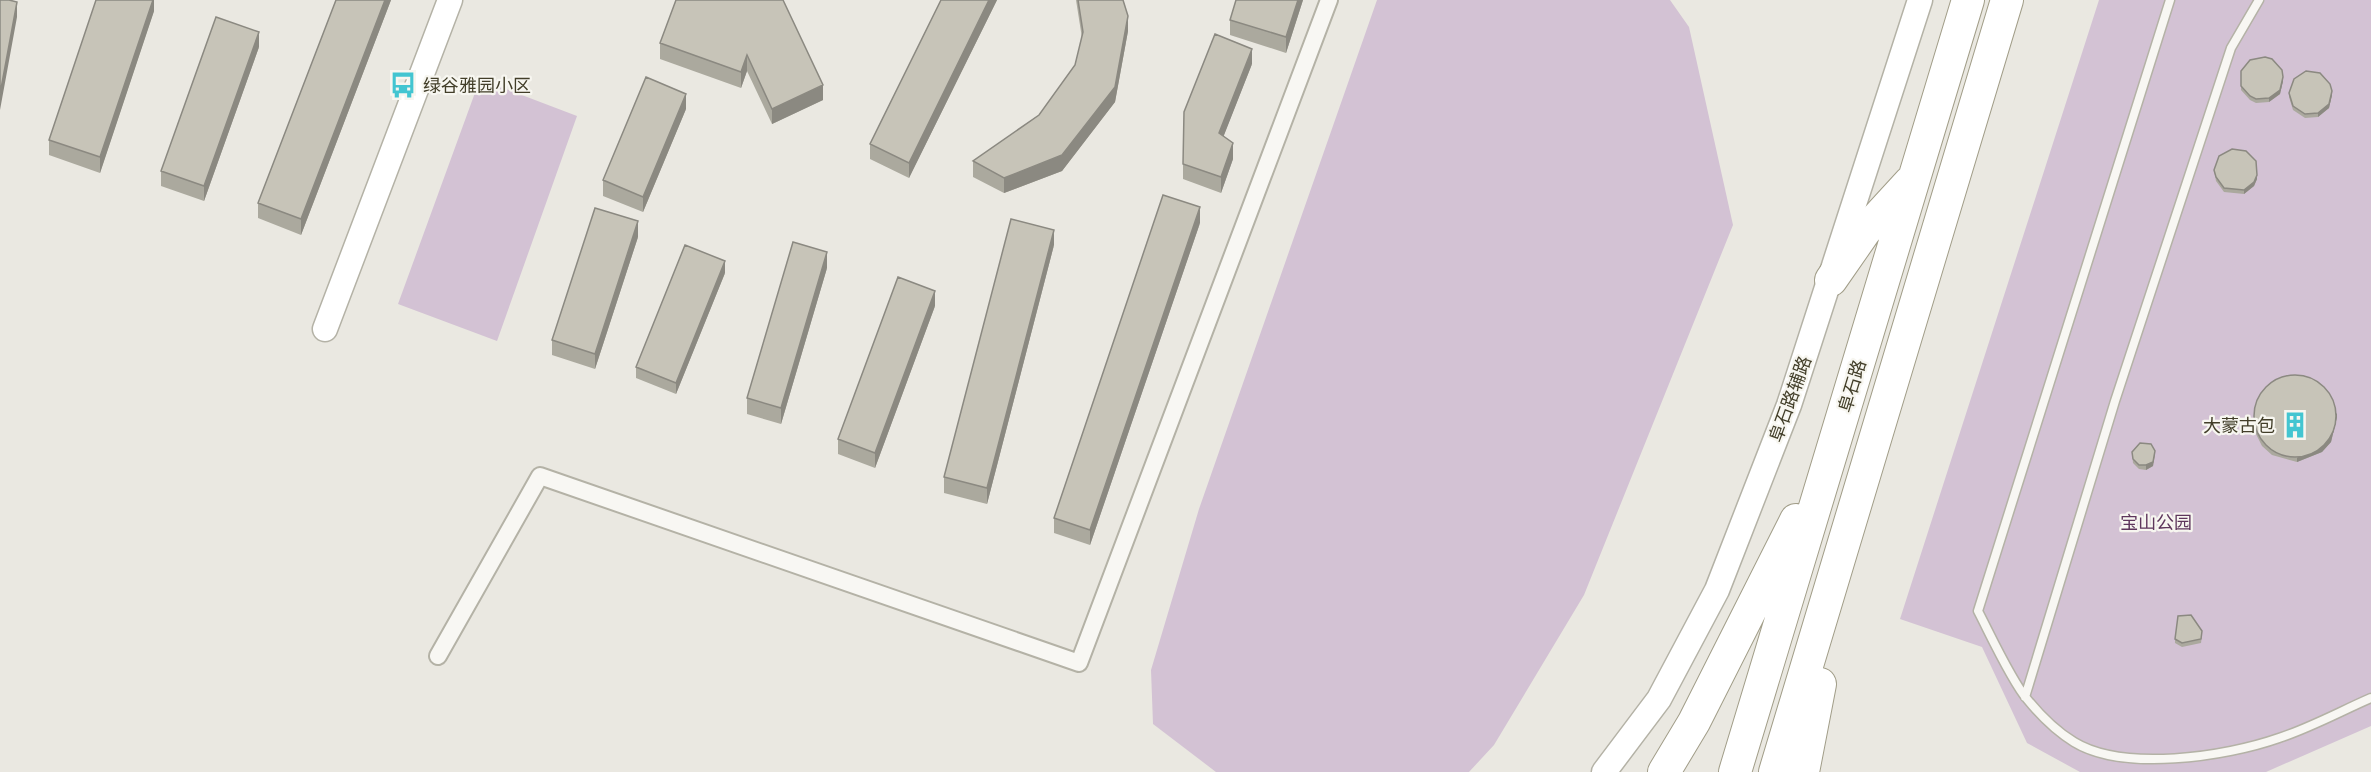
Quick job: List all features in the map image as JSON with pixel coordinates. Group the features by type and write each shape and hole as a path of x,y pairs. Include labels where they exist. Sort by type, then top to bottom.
{"highway":[{"name":"阜石路","path":"1735,772 1968,0"},
{"name":"阜石路","path":"1775,772 2007,0"},
{"path":"1831,280 1865,231 1916,175"},
{"path":"1664,772 1716,679 1836,442"},
{"path":"1803,772 1848,528"}],"main road":[{"path":"325,329 450,0"},
{"name":"阜石路辅路","path":"1604,772 1659,699 1717,590 1790,405 1920,0"}],"street":[{"path":"438,656 540,476 1079,663 1329,0"}],"lane":[{"path":"2170,0 1978,611 2025,697 2075,744 2125,759 2162,762 2208,755 2279,739 2371,698"},
{"path":"2025,697 2115,401 2231,48 2259,0"}],"green space":[{"path":"1377,0 1670,0 1689,27 1733,225 1584,595 1494,745 1469,772 1216,772 1153,724 1151,670 1199,509"},
{"name":"宝山公园","path":"2099,0 2371,0 2371,726 2266,772 2080,772 2027,743 1982,647 1900,619"},
{"path":"480,79 577,116 497,341 398,304"}],"building":[{"path":"0,0 17,2 0,94"},
{"path":"96,0 153,0 100,157 49,140"},
{"path":"336,0 385,0 301,219 258,203"},
{"path":"676,0 783,0 823,85 772,109 747,55 741,72 660,43"},
{"path":"941,0 989,0 909,163 870,144"},
{"path":"1078,0 1123,0 1128,16 1115,87 1062,155 1004,178 973,161 1039,115 1075,65 1083,32"},
{"path":"1236,0 1298,0 1286,37 1230,20"},
{"path":"216,17 259,32 204,186 161,171"},
{"path":"1215,34 1252,49 1219,133 1233,143 1221,177 1183,164 1184,112"},
{"path":"2265,57 2272,59 2282,70 2283,77 2280,90 2269,98 2256,99 2241,86 2241,71 2250,60"},
{"path":"2306,71 2320,73 2330,84 2332,91 2329,104 2318,113 2305,114 2293,106 2289,93 2294,79"},
{"path":"646,77 686,94 643,197 603,180"},
{"path":"2232,149 2246,151 2256,161 2257,175 2254,182 2244,190 2224,188 2216,177 2214,170 2219,156"},
{"path":"1163,195 1200,207 1090,530 1054,518"},
{"path":"595,208 638,221 595,354 552,340"},
{"path":"1011,219 1054,230 987,488 944,477"},
{"path":"793,242 827,252 781,408 747,398"},
{"path":"685,245 725,261 676,383 636,367"},
{"path":"898,277 935,291 875,453 838,439"},
{"name":"大蒙古包","path":"2295,375 2311,378 2324,387 2333,400 2336,416 2333,432 2324,445 2311,454 2295,457 2279,454 2266,445 2257,432 2254,416 2257,400 2266,387 2279,378"},
{"path":"2140,443 2151,444 2155,451 2153,462 2139,465 2133,459 2132,452"},
{"path":"2191,615 2202,631 2201,639 2182,643 2175,639 2178,616"}],"place":[{"name":"绿谷雅园小区","path":"403,85"},
{"name":"大蒙古包","path":"2295,425"}]}
